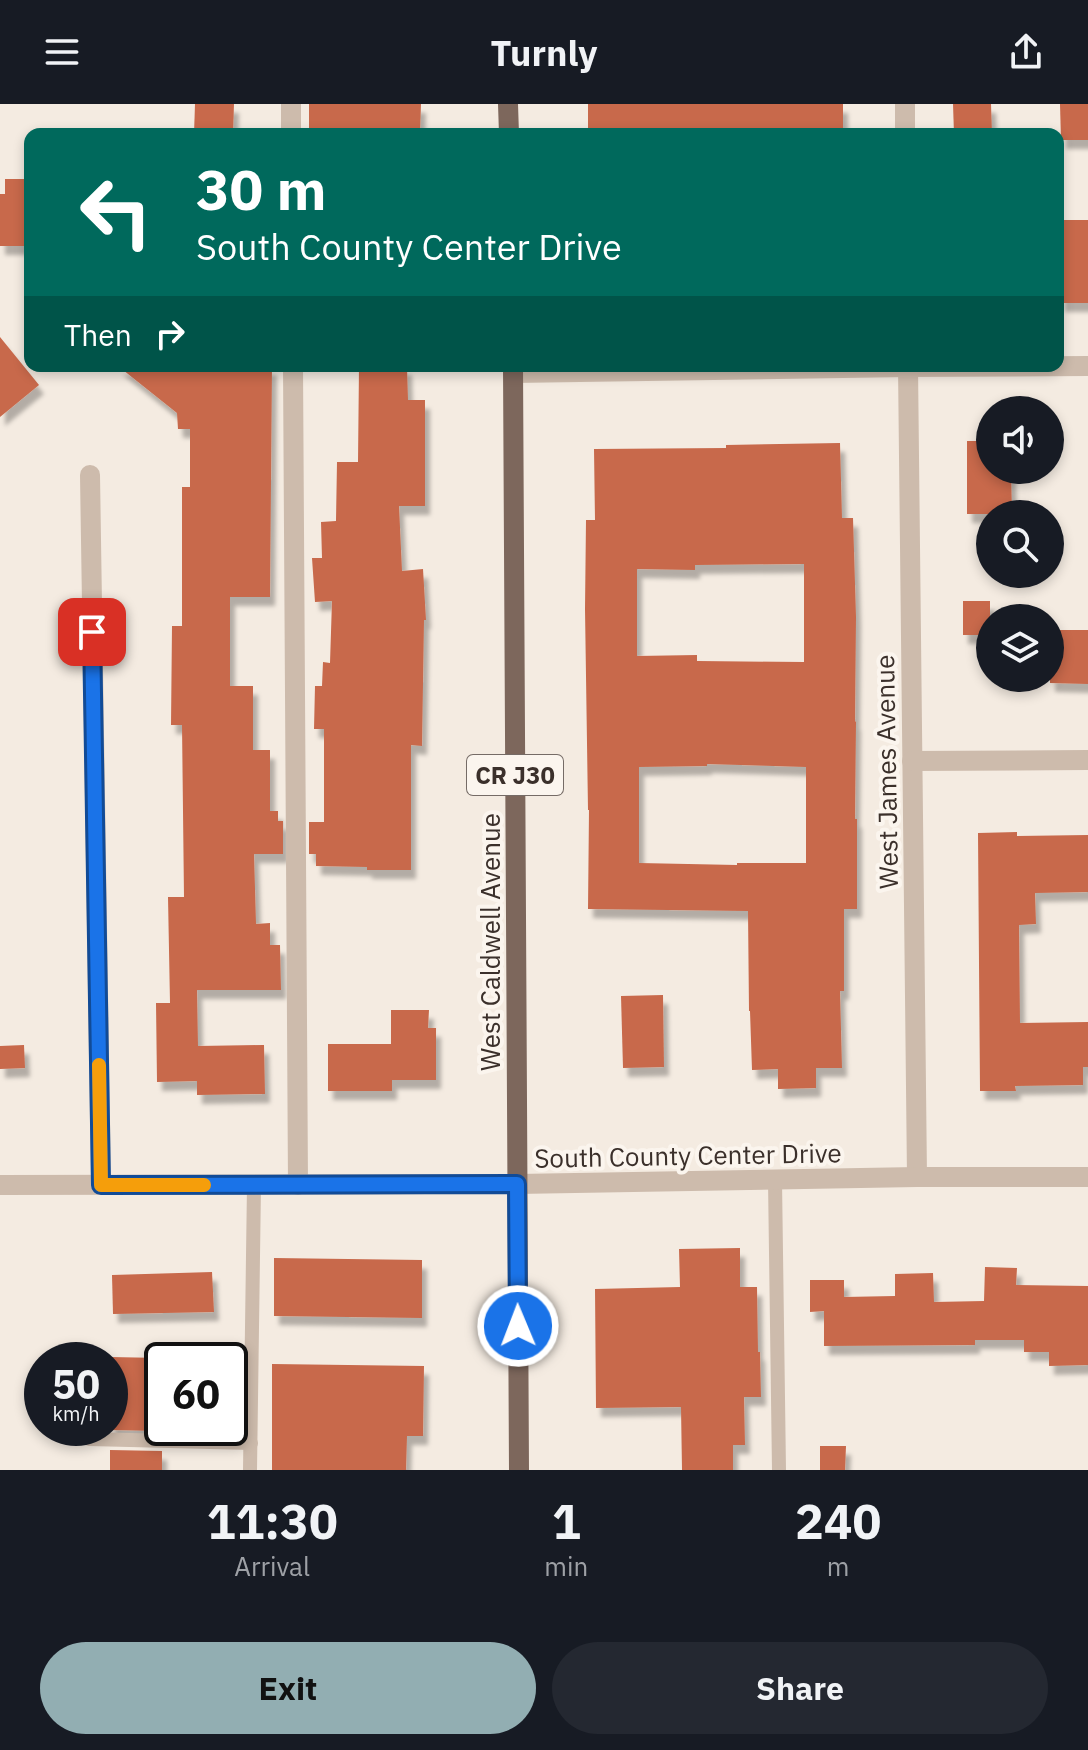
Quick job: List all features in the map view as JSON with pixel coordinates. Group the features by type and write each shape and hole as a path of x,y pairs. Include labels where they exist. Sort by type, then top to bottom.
{"main road":[{"path":"508,104 509,128"},
{"name":"West Caldwell Avenue","path":"513,372 519,1470"}],"street":[{"path":"291,104 291,128"},
{"path":"905,104 905,128"},
{"path":"1064,366 1088,366"},
{"path":"293,372 298,1185"},
{"name":"West James Avenue","path":"908,372 917,1177"},
{"path":"90,475 101,1185"},
{"path":"912,761 1088,760"},
{"name":"South County Center Drive","path":"0,1185 517,1184 1088,1177"}],"lane":[{"path":"775,1180 779,1470"},
{"path":"250,1470 254,1185"},
{"path":"128,1440 251,1443"}],"building":[{"path":"195,104 234,104 233,128 194,128"},
{"path":"309,104 421,104 420,128 309,128"},
{"path":"588,104 843,104 843,128 588,128"},
{"path":"953,104 991,104 992,128 954,128"},
{"path":"1060,104 1088,104 1088,140 1064,140 1064,128 1061,128"},
{"path":"5,179 24,179 24,246 0,246 0,194 5,194"},
{"path":"1064,220 1088,220 1088,303 1064,303"},
{"path":"0,337 24,367 24,372 28,372 39,385 0,417"},
{"path":"126,372 272,372 270,597 230,597 230,686 253,686 253,750 270,750 270,811 278,811 278,821 283,821 283,854 254,854 256,924 270,923 270,945 280,945 281,990 197,990 198,1046 264,1045 265,1094 197,1095 197,1081 157,1082 156,1003 170,1003 168,897 184,897 182,725 171,725 172,626 182,626 182,487 190,487 190,429 178,429 177,413"},
{"path":"359,372 407,372 408,400 425,400 425,506 399,506 402,571 423,569 426,620 422,746 411,745 411,870 316,866 316,854 309,854 309,822 324,822 324,729 314,729 315,686 322,686 323,662 330,663 332,601 315,602 312,558 322,558 321,522 336,521 337,462 358,462"},
{"path":"967,441 976,441 976,484 1011,484 1012,500 976,500 976,514 967,514"},
{"path":"840,443 842,518 853,518 857,909 844,909 844,991 840,991 842,1068 816,1068 816,1088 778,1089 778,1069 752,1070 748,911 588,909 586,520 595,520 594,449 726,448 726,445","holes":["804,564 804,662 697,661 697,655 637,656 637,569 695,570 695,565","707,764 806,767 806,863 639,863 639,767"]},
{"path":"963,601 990,601 990,604 976,604 976,635 963,635"},
{"path":"1064,630 1088,630 1088,684 1064,683"},
{"path":"1017,832 1017,836 1088,835 1088,892 1035,893 1036,924 1019,925 1020,1023 1088,1022 1088,1067 1083,1067 1083,1085 1015,1086 1016,1091 980,1091 978,833"},
{"path":"663,995 664,1067 623,1068 621,996"},
{"path":"391,1010 429,1010 428,1028 436,1028 436,1080 392,1080 392,1091 328,1091 328,1044 391,1044"},
{"path":"24,1045 25,1068 0,1069 0,1046"},
{"path":"740,1248 740,1287 757,1287 761,1397 744,1397 745,1445 733,1445 733,1470 682,1470 681,1407 596,1408 595,1289 680,1287 679,1249"},
{"path":"274,1258 422,1260 422,1318 274,1316"},
{"path":"985,1267 1017,1268 1016,1285 1088,1286 1088,1365 1049,1366 1049,1352 1024,1352 1024,1340 975,1340 975,1345 824,1346 824,1311 810,1312 810,1280 844,1280 844,1297 895,1296 895,1274 933,1273 934,1302 984,1301"},
{"path":"212,1272 214,1312 113,1314 112,1275"},
{"path":"128,1357 144,1358 144,1431 128,1430"},
{"path":"272,1364 424,1366 423,1436 407,1436 406,1470 272,1470"},
{"path":"820,1446 846,1446 845,1470 820,1470"},
{"path":"110,1450 162,1451 162,1470 110,1470"}],"slow traffic":[{"path":"99,1065 101,1185 204,1185"}],"route":[{"path":"92,632 101,1185 517,1184 518,1326"}]}
